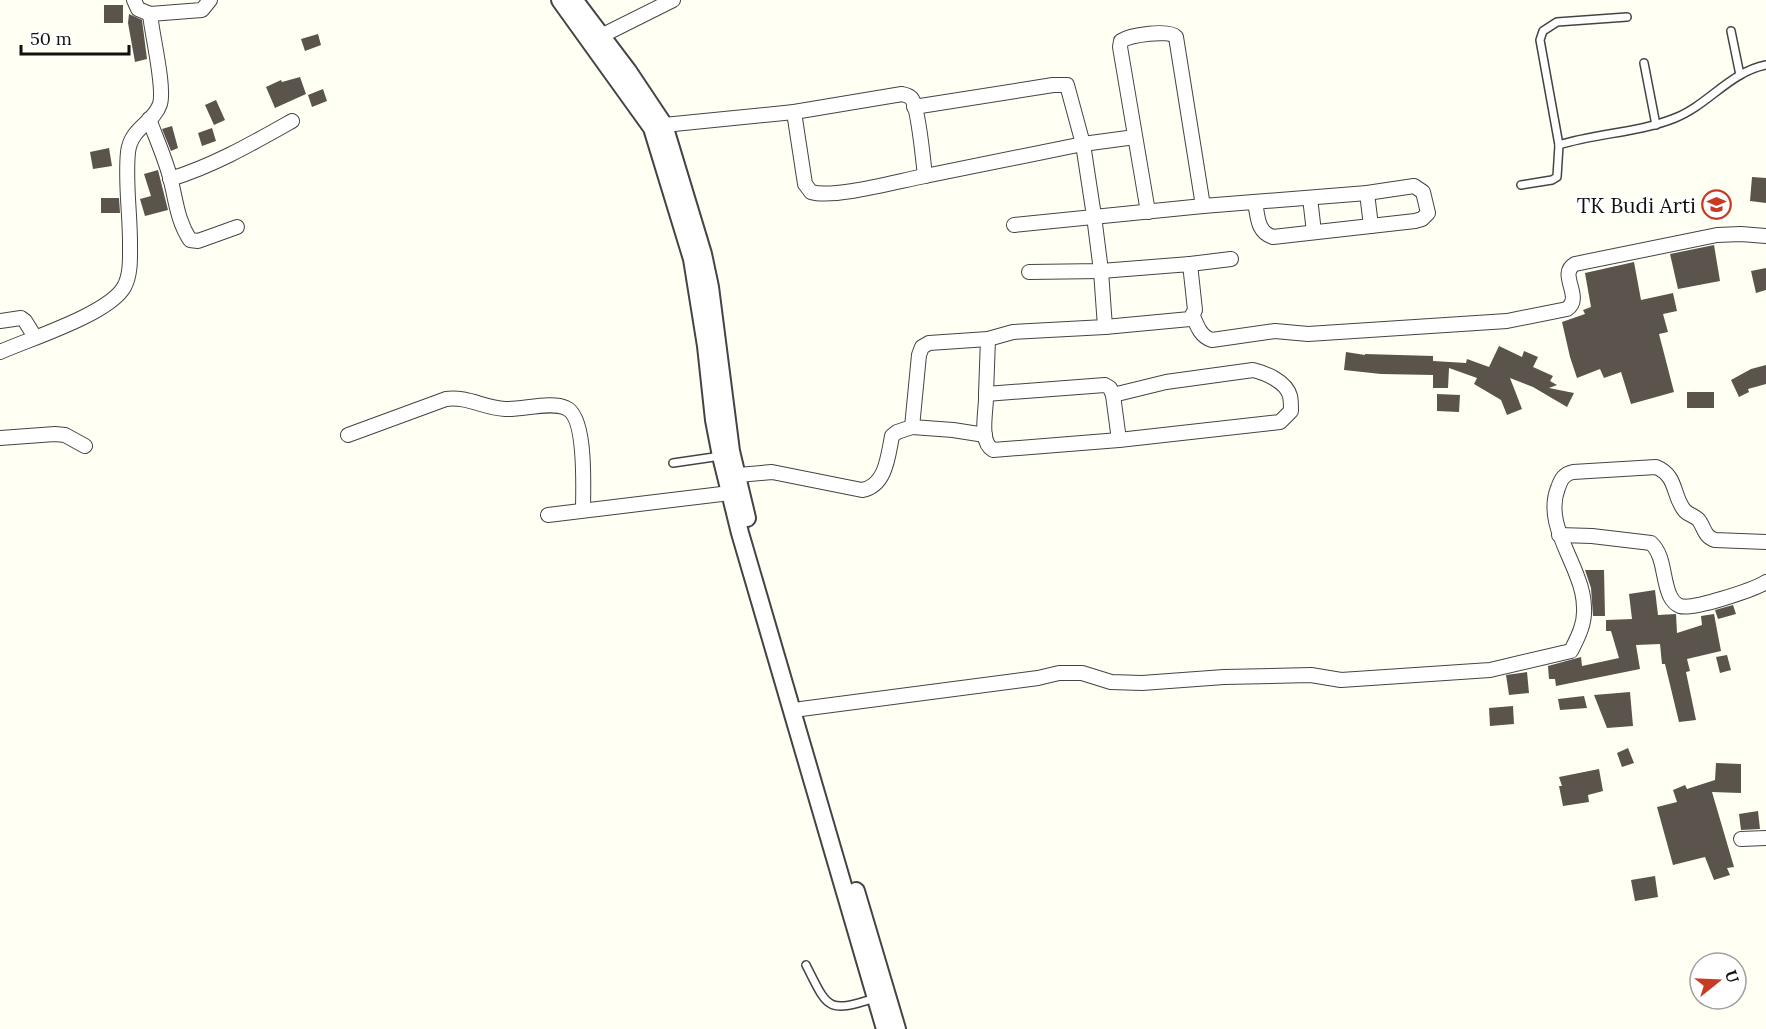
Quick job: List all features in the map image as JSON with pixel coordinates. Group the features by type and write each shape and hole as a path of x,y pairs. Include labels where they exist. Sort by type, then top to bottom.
{"street":[{"path":"134,0 138,9 150,14 202,10 210,0"},
{"path":"560,0 664,125 703,254 710,287 731,451 731,481 785,693 826,808 897,1029"},
{"path":"574,0 601,36 652,128 692,259 721,456 750,529 801,709 874,998 885,1029"},
{"path":"601,36 673,0"},
{"path":"0,352 107,304 124,288 129,272 130,221 127,182 129,143 137,129 149,119 159,105 162,90 150,14"},
{"path":"1148,212 1120,47 1121,41 1128,36 1173,33 1176,37 1203,206"},
{"path":"914,106 1053,85 1067,85 1083,144 1101,271 1105,327"},
{"path":"664,125 794,112 902,94 913,100 925,176"},
{"path":"794,112 806,184 811,192 818,194 837,193 1083,144 1136,137"},
{"path":"149,119 170,178 182,228 190,240 198,241 237,227"},
{"path":"170,178 190,173 292,121"},
{"path":"1014,225 1203,206 1366,193 1414,186 1423,192 1428,209 1427,214 1419,220 1273,237 1266,235 1260,228 1255,202"},
{"path":"1366,193 1371,226"},
{"path":"1310,198 1314,232"},
{"path":"1190,264 1195,310 1193,316 1197,327 1212,340 1275,331 1308,334 1454,326 1521,319 1567,309 1572,305 1568,272 1575,264 1717,235 1766,236"},
{"path":"1029,272 1101,271 1231,259"},
{"path":"912,427 920,355 922,347 929,343 988,339 1013,332 1185,320 1193,316"},
{"path":"0,321 21,318 35,337"},
{"path":"988,339 985,435 988,446 993,450 1119,440 1280,422 1291,411 1288,391 1266,373 1253,370 1166,382 1113,395"},
{"path":"986,394 1105,385 1110,388 1113,395 1119,440"},
{"path":"348,435 446,399 455,398 499,409 555,405 567,408 578,425 583,462 583,510"},
{"path":"548,515 772,472 862,490 875,486 883,474 892,436 897,432 912,427 985,435"},
{"path":"0,438 55,434 65,435 85,446"},
{"path":"801,709 1038,678 1059,673 1082,673 1111,682 1142,683 1224,677 1311,675 1341,680 1490,670 1563,654 1571,651 1576,642 1581,632 1585,610 1577,574 1559,535 1556,491 1566,474 1656,467 1665,471 1670,477 1683,509 1700,521 1708,537 1715,540 1766,542"},
{"path":"1559,535 1603,537 1650,543 1658,552 1670,596 1682,606 1695,606 1748,591 1766,582"},
{"path":"1741,839 1766,838"}],"lane":[{"path":"1521,185 1552,180 1557,177 1559,145 1540,40 1543,31 1557,22 1627,17"},
{"path":"1731,31 1740,75"},
{"path":"1644,63 1656,125"},
{"path":"1559,145 1656,125 1686,113 1740,75 1766,65"},
{"path":"674,463 721,456"},
{"path":"806,965 824,1000 839,1007 874,998"}],"building":[{"path":"104,5 123,5 123,23 104,23"},
{"path":"129,14 142,20 147,59 135,62 128,23"},
{"path":"318,34 321,45 305,51 301,39"},
{"path":"300,77 306,94 275,108 266,87 281,80 282,82"},
{"path":"323,89 327,101 312,107 308,95"},
{"path":"216,100 225,120 214,125 205,105"},
{"path":"172,126 178,148 171,151 162,129"},
{"path":"212,128 216,141 202,146 198,133"},
{"path":"109,148 112,166 93,169 90,152"},
{"path":"158,170 168,210 145,216 140,199 151,196 144,174"},
{"path":"1752,177 1766,178 1766,203 1750,201"},
{"path":"101,198 119,198 120,213 101,213"},
{"path":"1714,245 1720,281 1678,289 1670,254"},
{"path":"1634,262 1641,300 1673,293 1677,311 1663,314 1668,332 1659,334 1674,392 1631,404 1621,372 1604,378 1600,369 1577,378 1562,322 1585,314 1583,310 1591,307 1585,273"},
{"path":"1766,268 1766,290 1756,293 1751,271"},
{"path":"1499,346 1522,357 1524,351 1538,357 1533,367 1553,376 1550,381 1557,385 1549,388 1574,393 1567,407 1533,387 1510,378 1522,409 1507,415 1501,400 1474,384 1477,378 1449,368 1448,388 1433,388 1433,375 1381,374 1344,370 1346,352 1365,355 1433,356 1433,361 1466,363 1467,359 1489,367"},
{"path":"1766,365 1766,384 1748,389 1749,392 1739,397 1731,380 1751,369"},
{"path":"1687,392 1714,392 1714,408 1687,408"},
{"path":"1437,394 1460,395 1459,412 1437,411"},
{"path":"1585,570 1604,570 1605,616 1593,616 1591,588"},
{"path":"1655,590 1658,615 1676,614 1677,633 1702,625 1701,616 1714,614 1721,651 1687,659 1690,671 1686,672 1696,720 1679,722 1665,664 1662,664 1660,644 1636,645 1640,669 1556,686 1555,679 1549,679 1548,666 1581,657 1582,666 1619,658 1611,631 1606,631 1606,620 1632,619 1629,594"},
{"path":"1733,605 1736,614 1718,619 1715,610"},
{"path":"1727,655 1731,670 1720,673 1716,657"},
{"path":"1527,672 1529,693 1509,695 1506,675"},
{"path":"1630,692 1633,726 1607,728 1594,695"},
{"path":"1584,696 1587,708 1560,710 1558,699"},
{"path":"1513,706 1514,724 1490,726 1489,708"},
{"path":"1628,748 1634,763 1622,767 1617,753"},
{"path":"1716,763 1741,764 1741,793 1712,792 1734,867 1727,868 1730,875 1714,880 1705,857 1673,865 1657,807 1677,802 1673,790 1685,785 1687,789 1715,780"},
{"path":"1599,769 1603,791 1588,795 1589,802 1563,806 1559,777"},
{"path":"1758,811 1760,829 1741,830 1739,814"},
{"path":"1655,876 1658,897 1635,901 1631,880"}],"place":[{"name":"TK Budi Arti","path":"1717,205"}]}
